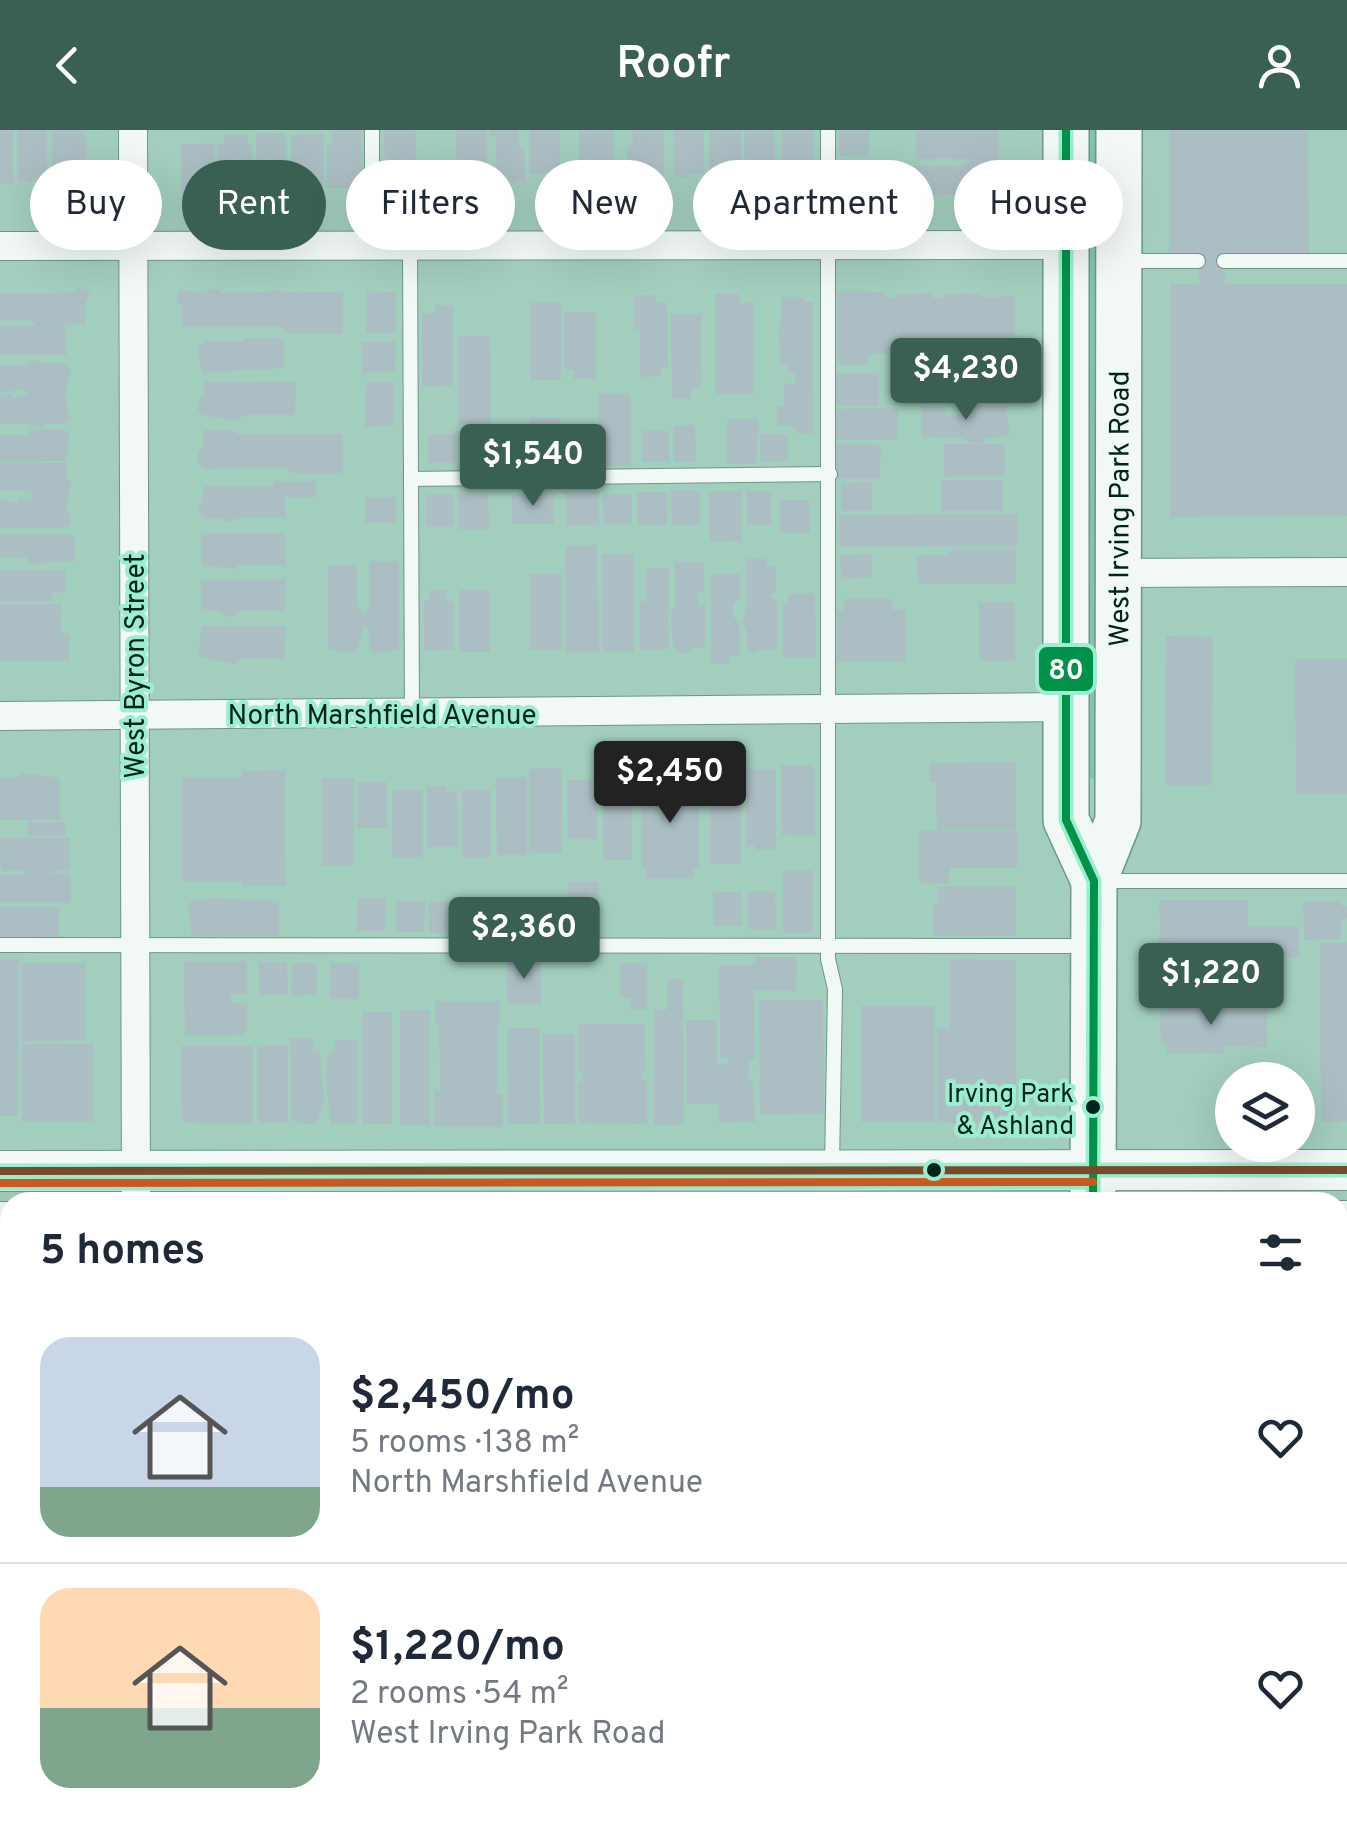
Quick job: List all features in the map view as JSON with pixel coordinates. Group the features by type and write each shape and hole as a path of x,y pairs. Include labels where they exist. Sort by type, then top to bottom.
{"main road":[{"name":"West Irving Park Road","path":"1066,130 1066,160"},
{"name":"West Irving Park Road","path":"1093,1186 1094,882 1118,820 1119,130"},
{"name":"West Irving Park Road","path":"1066,250 1066,820 1094,882"},
{"path":"0,1172 136,1187 832,1170 1093,1186 1347,1170"}],"street":[{"name":"West Byron Street","path":"132,130 132,160"},
{"path":"0,246 30,246"},
{"path":"162,246 346,246"},
{"path":"515,246 693,246"},
{"name":"West Byron Street","path":"133,250 136,1187"},
{"path":"1119,573 1347,572"},
{"name":"North Marshfield Avenue","path":"0,716 1064,708"}],"lane":[{"path":"372,130 372,160"},
{"path":"828,130 828,160"},
{"path":"410,250 412,714"},
{"path":"829,250 828,959 836,988 832,1170"},
{"path":"1119,261 1198,260"},
{"path":"1224,261 1347,261"},
{"path":"411,479 830,474"},
{"path":"1094,882 1347,881"},
{"path":"0,945 1094,946"}],"shaded area":[{"path":"1083,130 1099,130 1099,160 1083,160"},
{"path":"1083,250 1099,250 1100,779 1089,779 1084,732"}],"building":[{"path":"0,130 13,130 13,184 0,184"},
{"path":"17,130 47,130 47,160 30,160 30,181 18,181"},
{"path":"52,130 84,130 86,160 52,160"},
{"path":"332,130 361,130 362,160 346,160 346,188 327,188 327,144 332,144"},
{"path":"384,130 416,130 416,160 385,160"},
{"path":"456,130 487,130 487,160 457,160"},
{"path":"490,130 519,130 519,144 525,150 525,182 515,181 515,160 496,160 496,137 490,135"},
{"path":"529,130 560,130 560,160 535,160 535,174 529,174"},
{"path":"579,130 614,130 614,160 579,160"},
{"path":"632,130 664,130 664,160 629,160 627,150 633,143"},
{"path":"674,130 704,130 704,160 693,160 693,174 686,178 674,176"},
{"path":"709,130 741,130 741,160 710,160"},
{"path":"744,130 775,130 775,160 745,160"},
{"path":"782,130 814,130 814,160 782,160"},
{"path":"839,130 869,130 869,155 839,156"},
{"path":"916,130 999,130 999,160 916,159"},
{"path":"1169,130 1308,130 1309,256 1224,256 1225,284 1347,284 1347,516 1170,517 1170,284 1199,284 1198,256 1169,256"},
{"path":"256,133 286,133 286,160 256,160"},
{"path":"324,134 324,160 291,160 291,135"},
{"path":"224,135 249,135 252,160 218,160 218,144 224,144"},
{"path":"181,144 215,144 215,160 182,160 182,197"},
{"path":"934,166 954,166 954,195 934,195"},
{"path":"78,288 90,292 86,324 54,325 66,326 66,355 0,355 0,326 36,326 31,320 0,321 0,293 74,293"},
{"path":"219,289 221,293 275,289 343,292 343,334 284,334 284,327 182,327 182,305 177,294 180,290 206,293"},
{"path":"367,291 396,292 396,333 366,333"},
{"path":"838,291 884,292 886,297 932,293 932,298 945,298 945,294 1011,294 1015,300 1015,353 867,354 868,365 838,365"},
{"path":"715,294 740,294 740,303 754,302 754,394 715,394"},
{"path":"634,295 656,295 656,302 667,303 668,367 661,367 661,376 640,377 640,329 634,330"},
{"path":"781,297 805,297 805,302 813,302 814,433 796,433 796,426 777,426 777,406 784,406 784,384 795,383 795,373 788,373 787,363 780,363 777,335"},
{"path":"530,303 561,303 561,380 530,380"},
{"path":"435,305 453,306 453,386 422,387 422,313 435,313"},
{"path":"564,312 596,312 596,379 574,379 574,370 564,369"},
{"path":"671,314 701,314 702,387 691,387 691,399 672,398"},
{"path":"458,336 490,336 491,424 458,425"},
{"path":"284,338 284,368 202,373 198,347 204,341"},
{"path":"362,342 396,342 395,372 362,373"},
{"path":"32,360 66,363 71,369 65,393 70,420 40,428 0,424 0,395 13,395 13,399 28,394 24,389 0,393 0,365 28,365"},
{"path":"925,370 1008,370 1008,402 926,403"},
{"path":"834,373 879,373 879,406 833,406"},
{"path":"296,381 295,415 244,415 237,421 202,415 198,410 204,382"},
{"path":"366,382 394,382 394,426 365,427"},
{"path":"599,393 630,393 631,466 599,466"},
{"path":"960,406 1006,406 1010,433 986,438 983,443 963,438 921,437 921,407 946,407 946,415 960,415"},
{"path":"898,408 898,440 835,440 835,409"},
{"path":"529,418 560,418 559,466 530,466"},
{"path":"727,419 759,419 756,464 727,464"},
{"path":"695,425 696,462 674,462 673,426"},
{"path":"30,429 63,429 70,434 66,461 0,462 0,435 30,435"},
{"path":"203,430 343,434 343,473 293,473 286,468 204,469 197,463"},
{"path":"595,431 595,465 566,464 566,432"},
{"path":"642,431 669,431 669,462 642,462"},
{"path":"460,433 505,433 505,463 460,463"},
{"path":"428,434 456,434 455,463 428,463"},
{"path":"760,434 788,434 788,462 761,462"},
{"path":"835,444 881,445 880,479 835,479"},
{"path":"944,444 1005,444 1005,476 944,477"},
{"path":"0,463 67,463 67,479 71,483 66,511 71,524 66,528 0,528 0,499 19,504 18,499 31,499 31,491 0,491"},
{"path":"941,480 1003,480 1003,511 941,511"},
{"path":"273,481 316,481 316,497 285,497 285,518 239,518 226,523 221,518 204,519 199,512 203,486 273,487"},
{"path":"872,482 872,511 841,511 841,483"},
{"path":"671,490 700,490 700,525 672,525"},
{"path":"709,491 742,491 742,541 709,542"},
{"path":"746,491 771,491 771,525 747,525"},
{"path":"566,492 599,492 599,525 567,525"},
{"path":"637,492 667,492 667,525 638,525"},
{"path":"554,493 554,524 512,524 512,495"},
{"path":"454,494 454,527 426,527 426,495"},
{"path":"458,494 488,494 489,529 458,529"},
{"path":"603,494 632,494 632,524 604,525"},
{"path":"365,497 396,497 396,523 365,523"},
{"path":"780,500 809,500 810,533 780,533"},
{"path":"1017,514 1017,546 840,547 839,515"},
{"path":"201,533 286,533 286,565 239,565 235,569 202,565"},
{"path":"0,535 75,535 75,561 28,564 28,558 0,558"},
{"path":"597,545 599,652 565,653 565,546"},
{"path":"950,550 1016,550 1016,584 918,584 917,555 950,555"},
{"path":"602,554 634,554 634,652 602,651"},
{"path":"872,554 872,578 841,579 840,555"},
{"path":"746,559 766,559 765,566 776,566 776,593 771,593 771,597 777,602 777,649 752,654 742,624 746,610"},
{"path":"369,561 399,561 399,650 373,654 369,648 370,630 364,625 355,654 328,649 328,565 357,565 358,608 364,615 369,608"},
{"path":"675,562 704,562 704,591 697,592 698,605 705,604 705,647 679,654 674,648 671,625"},
{"path":"669,568 669,649 640,649 640,601 646,601 646,569"},
{"path":"0,570 66,570 66,592 51,593 52,601 0,601"},
{"path":"530,574 562,574 562,649 530,650"},
{"path":"711,574 740,574 740,597 733,604 733,617 739,621 740,656 729,655 730,664 711,663"},
{"path":"286,579 286,611 238,611 234,616 224,617 222,611 201,611 201,580"},
{"path":"430,590 446,590 446,601 454,602 454,650 424,651 424,600 429,600"},
{"path":"459,590 489,590 490,652 459,652"},
{"path":"815,593 816,657 783,657 783,605 788,605 788,594"},
{"path":"844,599 893,599 892,610 906,609 906,662 837,662 837,610 844,610"},
{"path":"979,602 1014,602 1015,661 979,661"},
{"path":"0,604 62,604 61,634 70,633 69,661 0,661"},
{"path":"202,626 286,626 285,659 239,659 235,664 198,656"},
{"path":"1166,636 1213,637 1212,785 1165,785"},
{"path":"1295,659 1347,659 1347,793 1296,793"},
{"path":"1016,762 1016,830 937,830 936,782 929,782 929,763"},
{"path":"781,765 814,765 815,836 782,835"},
{"path":"562,768 562,853 529,853 529,769"},
{"path":"746,769 776,769 776,850 755,850 754,845 746,845"},
{"path":"285,770 286,886 182,881 182,777 242,777 242,771"},
{"path":"22,773 60,778 60,820 0,820 0,777 18,777"},
{"path":"641,774 664,774 664,782 677,782 677,774 699,774 699,869 693,868 693,878 646,879 646,869 641,868"},
{"path":"496,777 527,777 527,855 497,855"},
{"path":"322,778 354,778 354,865 322,866"},
{"path":"603,778 631,778 632,860 603,860"},
{"path":"567,780 597,780 597,839 568,839"},
{"path":"741,780 741,864 710,864 710,781"},
{"path":"357,782 387,782 387,828 357,828"},
{"path":"427,786 446,786 446,792 457,791 458,847 427,847"},
{"path":"392,790 422,790 423,857 392,857"},
{"path":"462,790 491,790 491,857 462,857"},
{"path":"28,822 65,822 66,835 28,835"},
{"path":"919,831 1017,831 1017,868 950,868 949,884 919,883"},
{"path":"0,838 70,838 70,871 50,874 71,873 71,903 0,903 0,875 25,875 25,871 1,871"},
{"path":"813,870 813,933 783,933 783,871"},
{"path":"568,882 599,882 599,929 568,929"},
{"path":"938,887 1016,887 1016,936 933,936 933,904 938,904"},
{"path":"748,891 775,891 776,929 748,929"},
{"path":"713,892 742,892 742,926 713,926"},
{"path":"357,898 386,898 385,931 357,931"},
{"path":"462,899 493,899 493,931 463,932"},
{"path":"1159,900 1248,900 1248,927 1299,927 1299,957 1159,958 1159,937 1173,937 1160,935"},
{"path":"191,901 279,901 279,936 192,936 188,908"},
{"path":"396,901 425,901 424,932 396,932"},
{"path":"498,901 525,901 525,931 498,931"},
{"path":"529,901 560,901 559,931 529,931"},
{"path":"1303,901 1341,901 1341,906 1347,906 1347,918 1341,919 1341,939 1304,940"},
{"path":"429,902 458,902 459,933 429,933"},
{"path":"0,907 59,907 59,941 0,941"},
{"path":"1320,943 1347,943 1347,1121 1321,1122"},
{"path":"755,957 797,958 796,991 754,990 755,1057 749,1063 748,1078 754,1087 755,1122 719,1123 718,1085 717,1103 687,1104 686,1020 717,1020 717,1064 728,1064 729,1058 720,1058 719,965 755,965"},
{"path":"0,959 19,959 18,1116 0,1116"},
{"path":"506,960 541,960 541,1005 507,1004"},
{"path":"950,960 1016,960 1016,1123 937,1123 937,1028 950,1028"},
{"path":"184,961 247,961 247,994 231,993 231,1003 247,1003 246,1035 185,1036"},
{"path":"259,962 287,962 288,995 259,995"},
{"path":"22,963 86,963 86,1040 21,1041"},
{"path":"292,963 317,963 317,994 291,996"},
{"path":"330,963 359,963 359,999 330,999"},
{"path":"620,963 647,963 647,1010 630,1010 630,998 620,998"},
{"path":"667,979 683,979 684,1125 654,1125 654,1010 667,1010"},
{"path":"759,1000 823,1000 824,1114 760,1115"},
{"path":"435,1001 500,1001 497,1094 503,1094 503,1127 434,1126 434,1092 440,1091"},
{"path":"1228,1002 1228,1010 1267,1010 1267,1047 1225,1046 1225,1053 1167,1054 1167,1044 1161,1044 1160,1012 1168,1012 1167,1003"},
{"path":"861,1006 934,1006 935,1122 861,1122"},
{"path":"400,1010 430,1010 430,1125 400,1125"},
{"path":"362,1012 392,1012 392,1124 362,1124"},
{"path":"578,1024 645,1024 646,1071 641,1072 641,1080 647,1081 647,1124 578,1123 578,1082 583,1082 582,1072 578,1072"},
{"path":"507,1028 539,1028 540,1124 508,1124"},
{"path":"543,1034 575,1034 575,1124 544,1124"},
{"path":"290,1038 313,1038 313,1051 320,1051 324,1102 316,1124 291,1120"},
{"path":"335,1040 358,1040 358,1123 330,1124 326,1075 329,1051 335,1051"},
{"path":"22,1044 94,1044 94,1121 22,1122"},
{"path":"257,1045 288,1045 288,1123 258,1123"},
{"path":"181,1046 253,1046 253,1124 182,1121"}],"transit line":[{"name":"80","path":"1066,130 1066,820 1094,881 1093,1192"},
{"path":"0,1171 1347,1170"},
{"path":"0,1183 1093,1182"}],"place":[{"name":"Irving Park & Ashland","path":"1093,1107"}]}
